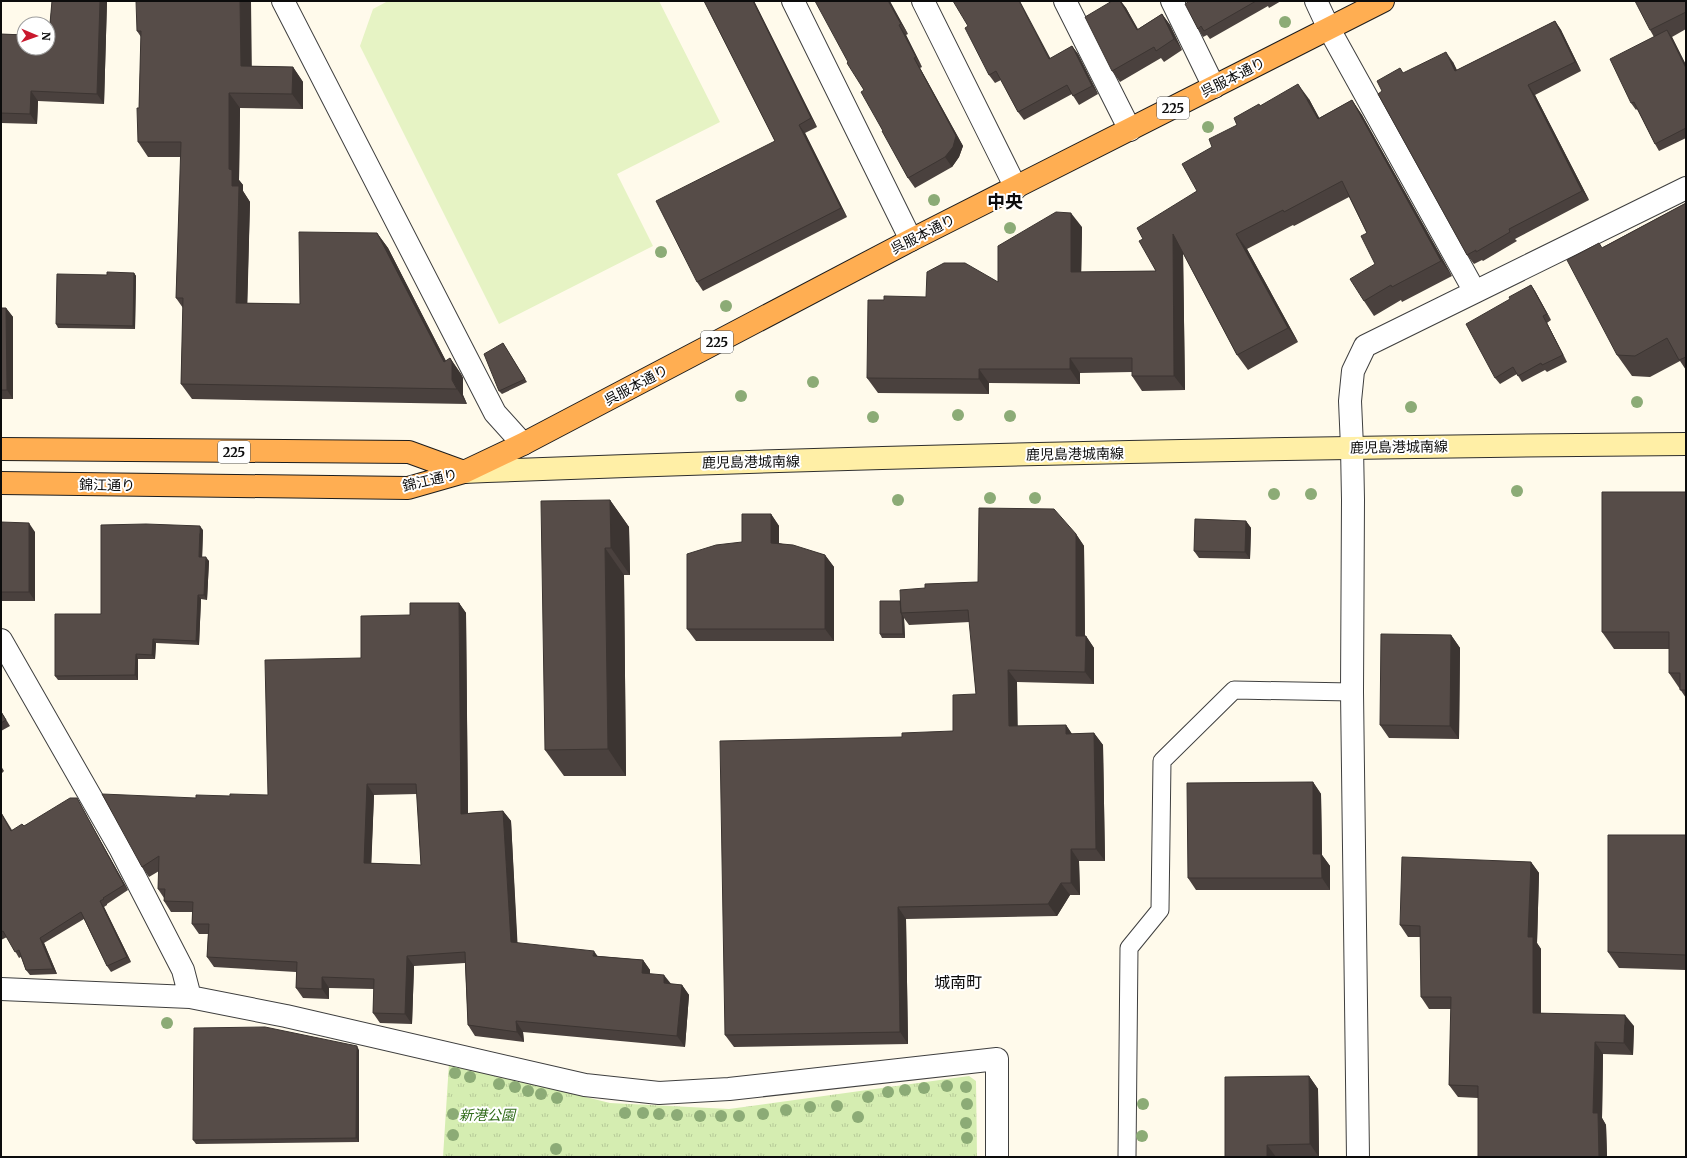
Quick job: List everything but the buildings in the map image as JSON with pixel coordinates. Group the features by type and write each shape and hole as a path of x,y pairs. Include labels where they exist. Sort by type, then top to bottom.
{"highway":[{"name":"呉服本通り","path":"464,472 523,444 911,240 1383,1"},
{"name":"錦江通り","path":"1,449 409,452 464,472"},
{"name":"錦江通り","path":"1,483 408,488 464,472"}],"main road":[{"name":"鹿児島港城南線","path":"464,472 666,464 1352,447 1686,444"}],"street":[{"path":"283,1 495,413 523,444"},
{"path":"793,1 911,240"},
{"path":"922,1 1016,188"},
{"path":"1065,1 1130,130"},
{"path":"1172,1 1214,87"},
{"path":"1316,1 1329,28 1475,292"},
{"path":"1358,1157 1352,692 1352,447 1350,401 1353,372 1365,346 1686,188"},
{"path":"1,640 120,848 183,970 190,997"},
{"path":"1,990 190,997 286,1016 585,1085 659,1093 729,1089 996,1059 997,1157"}],"lane":[{"path":"1127,1157 1129,948 1160,910 1162,761 1234,690 1352,692"}],"green space":[{"path":"388,1 659,1 720,122 617,174 653,246 499,324 360,46 373,9"},
{"name":"新港公園","path":"449,1063 610,1103 729,1109 969,1076 976,1081 977,1157 443,1157"}],"district":[{"name":"中央","path":"1005,201"},
{"name":"城南町","path":"958,982"}]}
